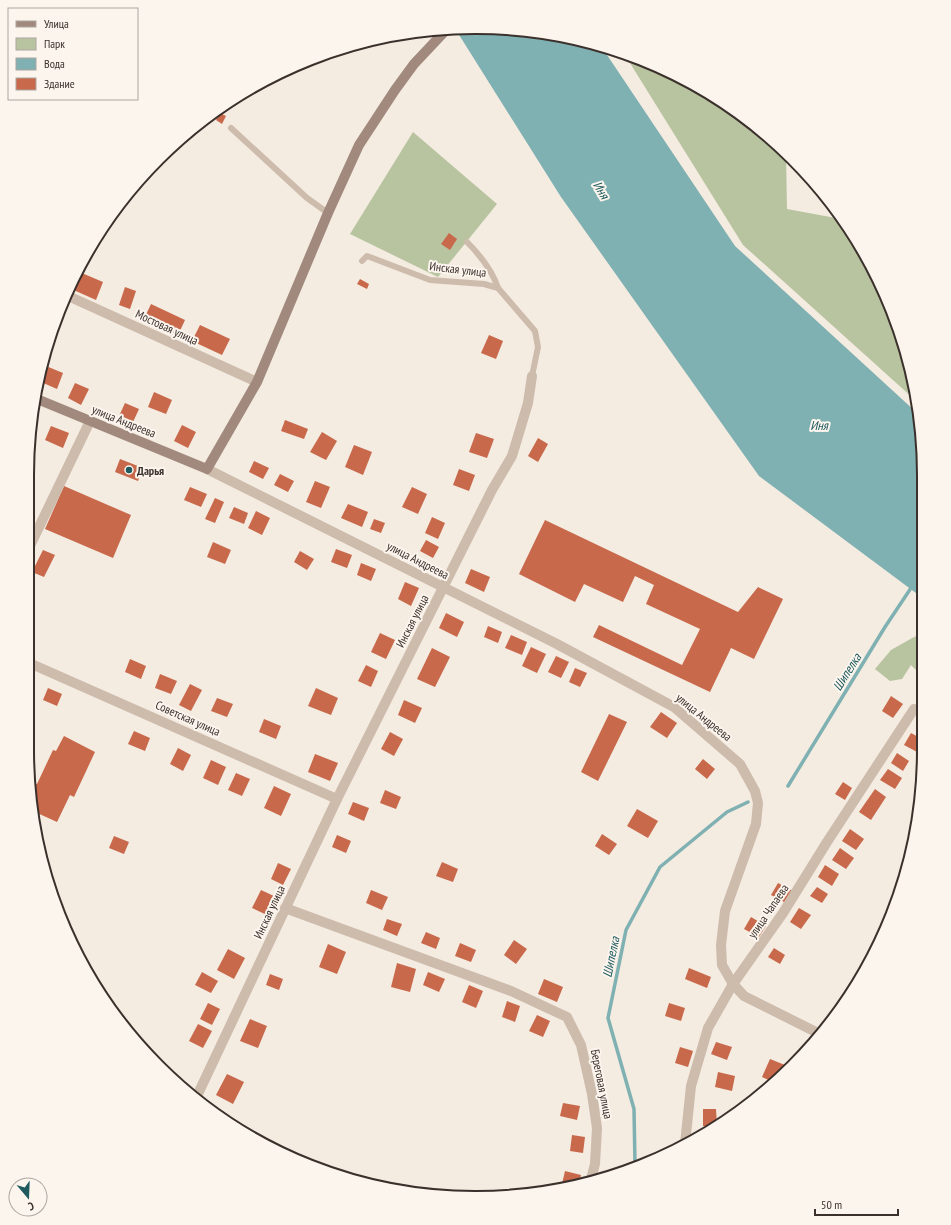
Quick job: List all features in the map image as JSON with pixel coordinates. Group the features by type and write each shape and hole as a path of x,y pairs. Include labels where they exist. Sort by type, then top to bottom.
{"main road":[{"path":"207,469 257,382 328,213 359,145 414,64 441,36"},
{"name":"улица Андреева","path":"40,400 207,469"}],"street":[{"name":"Мостовая улица","path":"72,298 257,382"},
{"name":"Инская улица","path":"198,1093 337,799 492,490 512,456 528,403 532,376"},
{"path":"34,538 90,421"},
{"name":"улица Андреева","path":"207,469 557,644 674,707 740,764 755,791 758,804 756,824 725,911 721,946 722,965 733,984"},
{"name":"Советская улица","path":"34,665 337,799"},
{"name":"улица Чапаева","path":"686,1137 691,1086 708,1028 733,984 783,914 827,842 914,709"},
{"name":"Береговая улица","path":"285,908 511,991 567,1017 581,1045 593,1100 597,1128 595,1164 592,1175"},
{"path":"733,984 744,996 815,1031"}],"lane":[{"path":"231,128 307,198 328,213"},
{"path":"466,242 494,274 498,288"},
{"name":"Инская улица","path":"362,261 367,256 430,280 453,283 484,284 498,288 535,331 538,347 532,376"}],"green space":[{"path":"629,62 671,80 721,108 744,125 786,161 787,209 834,218 858,255 883,307 894,334 910,395 743,245"},
{"path":"413,132 497,204 438,277 350,234"},
{"path":"917,636 917,671 911,665 902,679 890,681 875,669 891,650"}],"water":[{"name":"Иня","path":"459,35 504,35 533,38 562,42 606,54 735,246 912,408 916,447 917,476 917,594 759,476 561,197"}],"building":[{"path":"222,114 226,116 222,124 216,120"},
{"path":"449,233 457,239 450,250 441,244"},
{"path":"83,274 103,282 96,300 75,291"},
{"path":"360,279 369,284 367,289 357,284"},
{"path":"125,287 136,291 130,309 119,305"},
{"path":"151,304 185,320 178,335 144,319"},
{"path":"200,325 230,339 222,355 192,341"},
{"path":"489,335 503,341 496,359 481,353"},
{"path":"48,367 63,373 57,389 43,383"},
{"path":"75,383 89,389 81,405 68,398"},
{"path":"154,392 172,400 166,414 148,407"},
{"path":"125,403 139,409 133,422 119,416"},
{"path":"285,420 308,429 304,439 281,431"},
{"path":"182,425 196,432 188,448 174,441"},
{"path":"51,426 69,433 63,448 45,440"},
{"path":"322,432 337,441 326,460 310,452"},
{"path":"476,433 494,439 487,458 469,452"},
{"path":"538,438 548,444 538,462 528,456"},
{"path":"354,445 372,452 363,475 345,467"},
{"name":"Дарья","path":"120,459 143,468 138,481 115,472"},
{"path":"254,461 269,468 263,479 249,472"},
{"path":"459,469 475,475 469,491 453,485"},
{"path":"280,474 294,481 288,492 274,485"},
{"path":"315,481 330,487 321,508 306,502"},
{"path":"64,486 131,515 113,558 45,529"},
{"path":"190,487 207,494 201,507 184,500"},
{"path":"412,487 427,494 418,514 402,507"},
{"path":"215,498 224,502 215,523 205,519"},
{"path":"348,504 368,512 362,527 341,518"},
{"path":"234,507 248,513 244,524 229,518"},
{"path":"256,511 270,518 262,535 248,528"},
{"path":"432,517 445,523 438,539 425,533"},
{"path":"374,519 385,523 381,533 370,529"},
{"path":"545,520 738,612 758,587 783,599 754,659 731,648 710,692 593,637 599,625 682,665 700,629 646,604 654,585 635,576 623,602 584,584 575,602 519,574"},
{"path":"426,540 439,547 433,558 420,551"},
{"path":"213,542 231,550 225,564 207,557"},
{"path":"336,549 352,555 347,568 331,562"},
{"path":"43,550 55,555 44,577 34,573 34,568"},
{"path":"300,551 314,559 307,570 294,562"},
{"path":"361,563 376,569 371,581 357,575"},
{"path":"471,569 490,577 484,592 465,583"},
{"path":"405,582 419,588 411,606 398,599"},
{"path":"446,613 464,622 457,637 439,628"},
{"path":"488,626 502,632 498,643 484,637"},
{"path":"380,633 395,640 386,659 371,652"},
{"path":"511,635 527,642 522,655 505,648"},
{"path":"531,647 546,654 537,673 522,666"},
{"path":"432,648 450,657 435,687 417,679"},
{"path":"556,656 569,662 561,678 548,672"},
{"path":"130,659 146,666 141,679 125,672"},
{"path":"366,665 378,671 371,687 358,681"},
{"path":"575,668 587,673 580,687 569,682"},
{"path":"160,674 177,681 171,694 155,688"},
{"path":"190,684 202,690 191,711 179,705"},
{"path":"48,688 62,694 57,706 43,700"},
{"path":"316,688 338,698 331,715 308,706"},
{"path":"891,696 903,704 893,718 882,711"},
{"path":"217,698 233,704 227,717 211,711"},
{"path":"404,700 422,708 415,723 398,715"},
{"path":"661,712 677,723 667,738 650,727"},
{"path":"609,714 627,722 598,781 581,772"},
{"path":"264,719 281,726 276,739 259,732"},
{"path":"134,731 150,738 145,751 128,744"},
{"path":"390,732 403,739 394,756 381,749"},
{"path":"911,733 917,736 917,752 904,745"},
{"path":"64,736 95,752 74,797 70,795 57,822 39,814 36,783 37,784 53,750 56,751"},
{"path":"178,748 191,755 183,771 170,764"},
{"path":"897,753 909,761 903,771 891,763"},
{"path":"315,754 338,763 330,781 308,772"},
{"path":"703,759 715,769 707,779 695,769"},
{"path":"211,760 226,767 218,785 203,778"},
{"path":"888,769 902,778 895,789 880,780"},
{"path":"236,773 250,779 242,796 228,790"},
{"path":"843,782 852,788 845,800 835,794"},
{"path":"274,786 291,794 281,816 264,808"},
{"path":"875,789 886,797 871,820 859,812"},
{"path":"385,790 401,797 396,809 380,803"},
{"path":"353,802 369,808 364,821 348,814"},
{"path":"637,809 658,821 648,838 627,826"},
{"path":"850,829 864,839 856,850 842,841"},
{"path":"602,834 617,844 609,855 595,846"},
{"path":"337,835 351,841 346,853 332,847"},
{"path":"114,836 129,842 124,854 109,848"},
{"path":"840,848 854,858 846,869 832,860"},
{"path":"442,862 458,869 453,882 436,876"},
{"path":"278,863 291,869 283,885 271,879"},
{"path":"825,865 839,874 832,886 818,877"},
{"path":"778,883 793,891 786,903 771,895"},
{"path":"817,887 828,894 822,903 810,896"},
{"path":"261,890 276,897 267,915 252,908"},
{"path":"371,890 388,897 382,910 366,903"},
{"path":"799,908 811,915 801,929 790,922"},
{"path":"751,917 766,926 759,937 744,929"},
{"path":"387,919 402,924 397,936 383,930"},
{"path":"426,932 440,938 436,949 421,943"},
{"path":"514,940 527,949 516,964 504,955"},
{"path":"460,943 476,950 471,962 455,956"},
{"path":"328,944 346,952 337,974 319,967"},
{"path":"774,948 785,955 780,964 768,957"},
{"path":"228,949 245,958 234,979 217,970"},
{"path":"397,963 416,969 410,992 391,987"},
{"path":"689,968 711,977 707,988 685,979"},
{"path":"202,972 218,981 211,993 195,985"},
{"path":"428,972 445,979 439,992 423,985"},
{"path":"270,974 283,979 279,990 266,985"},
{"path":"544,979 563,987 557,1002 538,994"},
{"path":"469,985 483,991 476,1008 462,1002"},
{"path":"507,1001 520,1006 515,1022 502,1017"},
{"path":"208,1003 220,1009 212,1025 200,1019"},
{"path":"669,1003 685,1008 681,1021 665,1016"},
{"path":"537,1015 550,1021 543,1037 529,1031"},
{"path":"250,1019 267,1026 258,1048 240,1041"},
{"path":"198,1024 212,1031 203,1048 189,1041"},
{"path":"716,1042 732,1047 727,1060 711,1054"},
{"path":"680,1047 693,1051 688,1067 675,1063"},
{"path":"770,1059 785,1065 768,1080 762,1077"},
{"path":"718,1072 735,1076 732,1091 715,1087"},
{"path":"227,1074 244,1082 233,1104 216,1095"},
{"path":"563,1103 580,1106 577,1120 560,1116"},
{"path":"703,1109 716,1109 717,1120 706,1126 703,1126"},
{"path":"572,1135 585,1137 583,1153 570,1151"},
{"path":"565,1171 581,1175 580,1178 562,1183"}],"waterway":[{"name":"Шипелка","path":"788,786 885,627 913,585"},
{"name":"Шипелка","path":"635,1161 634,1109 608,1018 626,930 660,867 727,812 748,802"}],"place":[{"name":"Дарья","path":"129,470"}]}
